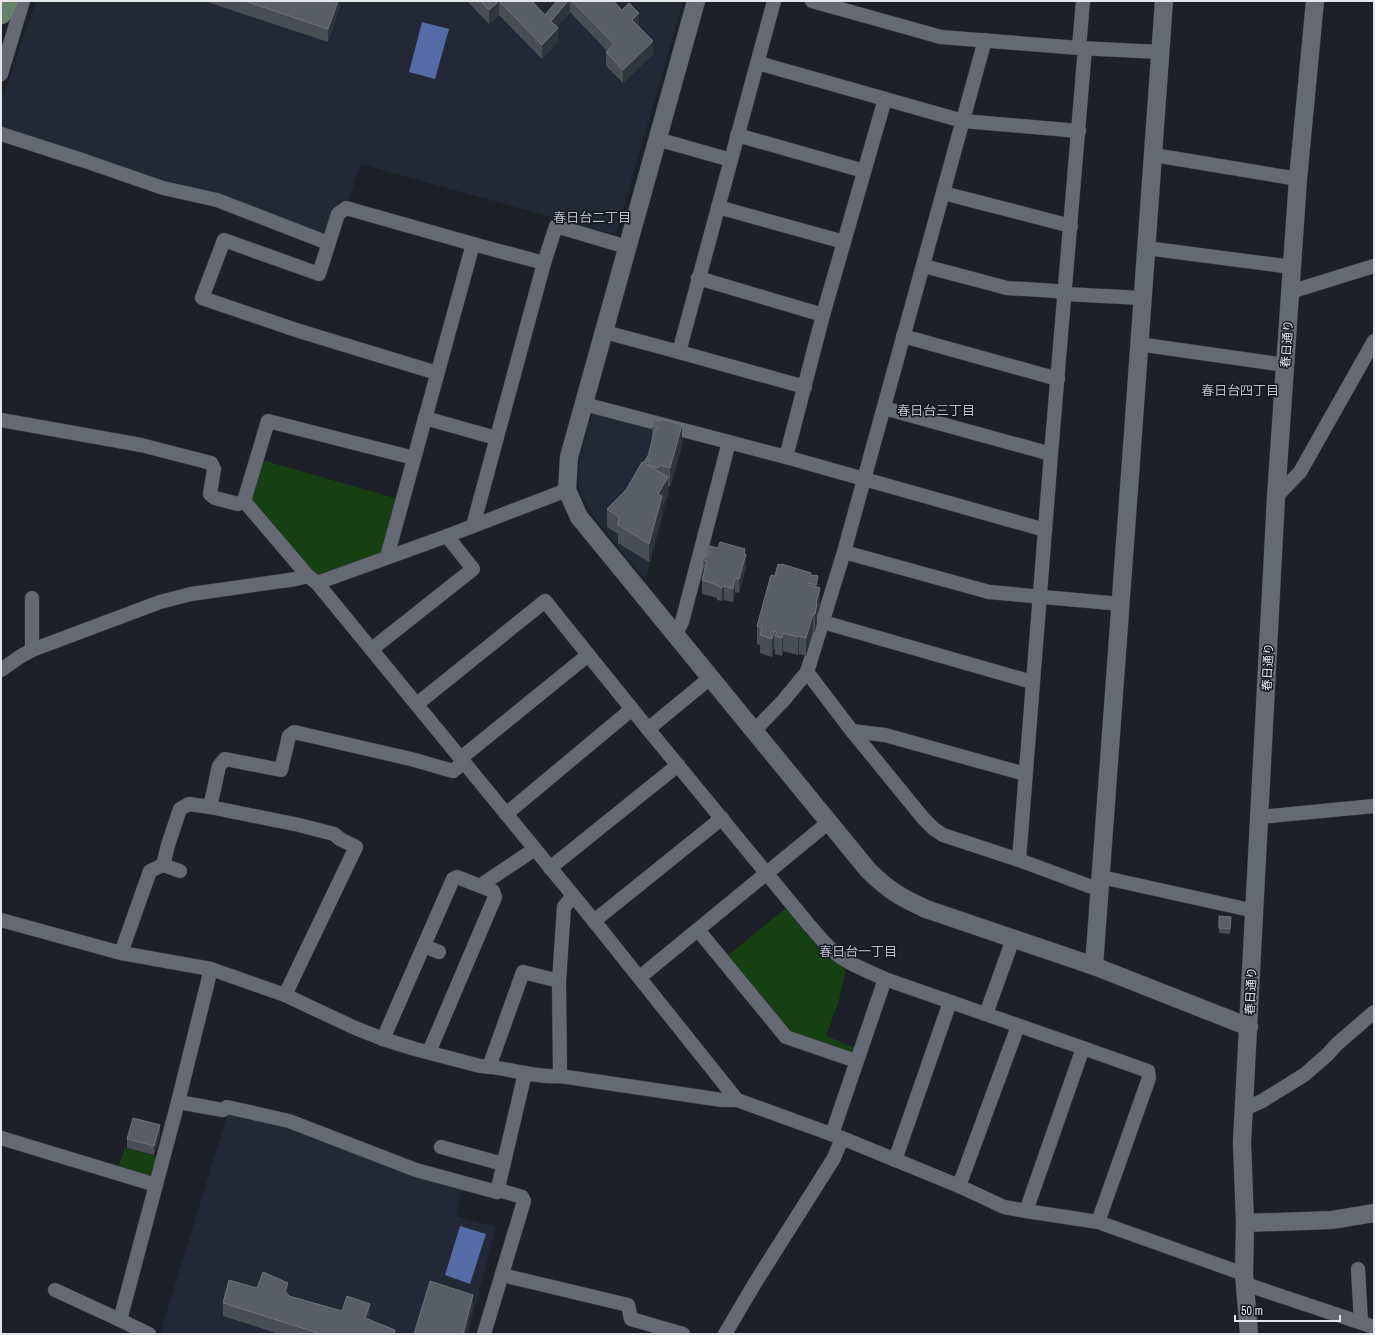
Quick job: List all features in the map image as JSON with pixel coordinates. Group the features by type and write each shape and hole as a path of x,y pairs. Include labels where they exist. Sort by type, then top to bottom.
{"main road":[{"path":"1,13 7,1"}],"street":[{"path":"1,74 23,1"},
{"path":"696,1 569,457 567,490 579,517 868,870 884,885 902,898 926,909 1094,966 1249,1027"},
{"path":"679,352 774,1"},
{"path":"812,1 846,6 942,37 1082,48 1160,52"},
{"path":"1019,860 1032,682 1079,131 1083,1"},
{"path":"1094,966 1164,1"},
{"name":"春日通り","path":"1249,1334 1244,1279 1245,1223 1242,1142 1276,497 1298,179 1315,1"},
{"path":"754,731 783,701 806,672 823,622 924,266 985,40"},
{"path":"758,63 963,120 1079,131"},
{"path":"786,457 823,315 885,99"},
{"path":"1,134 86,161 163,188 217,200 328,243"},
{"path":"737,135 864,171"},
{"path":"657,139 731,160"},
{"path":"1154,155 1298,179"},
{"path":"943,193 1071,226"},
{"path":"437,373 296,330 202,298 224,240 319,274 338,214 346,208 544,263"},
{"path":"718,208 844,242"},
{"path":"473,526 544,263 556,226 627,247"},
{"path":"387,557 473,244"},
{"path":"1146,248 1292,267"},
{"path":"924,266 1007,288 1056,291 1065,294 1142,298"},
{"path":"1290,292 1374,266"},
{"path":"698,278 823,315"},
{"path":"605,332 805,387"},
{"path":"903,336 1058,379"},
{"path":"1276,497 1300,472 1368,361 1374,341"},
{"path":"1138,344 1285,366"},
{"path":"584,404 786,457 863,480 1045,530"},
{"path":"884,408 1051,454"},
{"path":"425,418 496,438"},
{"path":"1,420 141,445 211,463 214,469 210,494 216,498 238,504 244,501 268,420 414,458"},
{"path":"675,635 682,622 729,442"},
{"path":"1,670 32,650 160,602 191,594 313,579 387,557 447,536 567,490"},
{"path":"244,501 313,579 417,704 640,977 738,1100"},
{"path":"372,650 473,569 447,536"},
{"path":"844,552 989,592 1121,604"},
{"path":"32,598 32,650"},
{"path":"417,704 545,601 648,729 826,944 841,957 861,968 885,978 1148,1071 1149,1078 1098,1222"},
{"path":"823,622 1032,682"},
{"path":"210,806 219,766 225,759 281,770 290,736 294,732 338,746 411,759 453,771 463,760 588,655"},
{"path":"806,672 923,818 934,829 943,835 1019,860 1100,884 1255,911"},
{"path":"648,729 710,678"},
{"path":"506,814 632,709"},
{"path":"852,731 885,735 1025,774"},
{"path":"550,868 678,765"},
{"path":"162,865 180,809 189,804 210,806 298,829 334,834 340,839 361,847 284,995"},
{"path":"1260,817 1374,806"},
{"path":"594,921 722,818"},
{"path":"640,977 829,822"},
{"path":"481,885 535,849"},
{"path":"121,953 150,871 162,865 180,871"},
{"path":"384,1039 453,879 457,877 481,885 493,891 495,897 429,1052"},
{"path":"560,1076 559,981 564,907 573,896"},
{"path":"1,920 121,953 211,969 284,995 353,1027 384,1039 480,1066 525,1074 560,1076 722,1100 738,1100 837,1136 1004,1206 1026,1211 1098,1222 1244,1279 1368,1325"},
{"path":"698,930 786,1037 856,1061"},
{"path":"986,1014 1013,939"},
{"path":"424,946 439,952"},
{"path":"120,1320 178,1102 211,969"},
{"path":"489,1067 523,972 559,981"},
{"path":"725,1334 755,1283 834,1158 837,1136 856,1061 885,978"},
{"path":"895,1160 950,1002"},
{"path":"1244,1109 1262,1100 1304,1074 1374,1012"},
{"path":"959,1186 1018,1026"},
{"path":"1026,1211 1083,1048"},
{"path":"497,1192 525,1074"},
{"path":"178,1102 222,1110 227,1107 289,1121 416,1170 497,1192 502,1191 522,1197 524,1201 484,1334"},
{"path":"1,1138 156,1185"},
{"path":"441,1147 504,1164"},
{"path":"1245,1223 1332,1220 1374,1213"},
{"path":"1358,1269 1368,1325"},
{"path":"502,1275 628,1305 631,1319 683,1334"},
{"path":"55,1290 148,1334"}],"shaded area":[{"path":"36,1 683,1 616,235 361,164 347,203 339,200 330,231 320,236 1,129 1,103"},
{"path":"593,412 685,437 646,580 594,518 581,494 578,482 579,460"},
{"path":"235,1111 281,1122 462,1189 456,1216 496,1227 468,1334 167,1334 161,1331 227,1116"}],"green space":[{"path":"262,460 395,498 383,552 315,577 250,499"},
{"path":"786,908 818,948 846,969 839,1000 826,1036 855,1048 852,1055 788,1031 727,956"},
{"path":"125,1148 160,1157 155,1175 149,1179 118,1168"}],"water":[{"path":"422,22 449,29 435,79 409,72"},
{"path":"460,1226 486,1234 470,1284 445,1275"}],"building":[{"path":"245,1 338,1 328,29"},
{"path":"480,1 499,1 489,10"},
{"path":"499,1 532,1 545,15 557,1 568,1 551,21 558,28 542,45"},
{"path":"572,1 613,1 622,10 629,3 639,13 632,20 653,41 623,70 606,52 614,44"},
{"path":"654,419 660,421 661,419 682,425 670,468 659,465 658,468 648,465 650,458 646,464 668,477 658,494 662,496 649,544 618,525 619,517 607,509 626,490 642,462 643,463 648,456 655,429 658,430 658,428 652,426"},
{"path":"720,542 745,549 744,554 746,554 739,579 735,578 733,589 724,586 722,588 702,580 707,561 703,560 705,556 707,556 710,546 718,548"},
{"path":"778,564 818,576 816,585 808,583 808,585 820,588 815,614 813,614 806,638 783,633 782,638 775,636 777,632 774,631 772,639 760,635 762,628 757,626 771,575 776,576 777,575 775,575"},
{"path":"1219,916 1231,917 1230,929 1219,928"},
{"path":"133,1118 160,1125 154,1146 127,1139"},
{"path":"263,1272 288,1283 285,1291 289,1296 342,1311 347,1296 370,1304 365,1318 395,1330 394,1334 321,1334 223,1303 229,1280 257,1288"},
{"path":"430,1281 473,1295 463,1334 414,1334"}],"district":[{"name":"春日台二丁目","path":"592,217"},
{"name":"春日台四丁目","path":"1240,390"},
{"name":"春日台三丁目","path":"936,410"},
{"name":"春日台一丁目","path":"858,951"}]}
